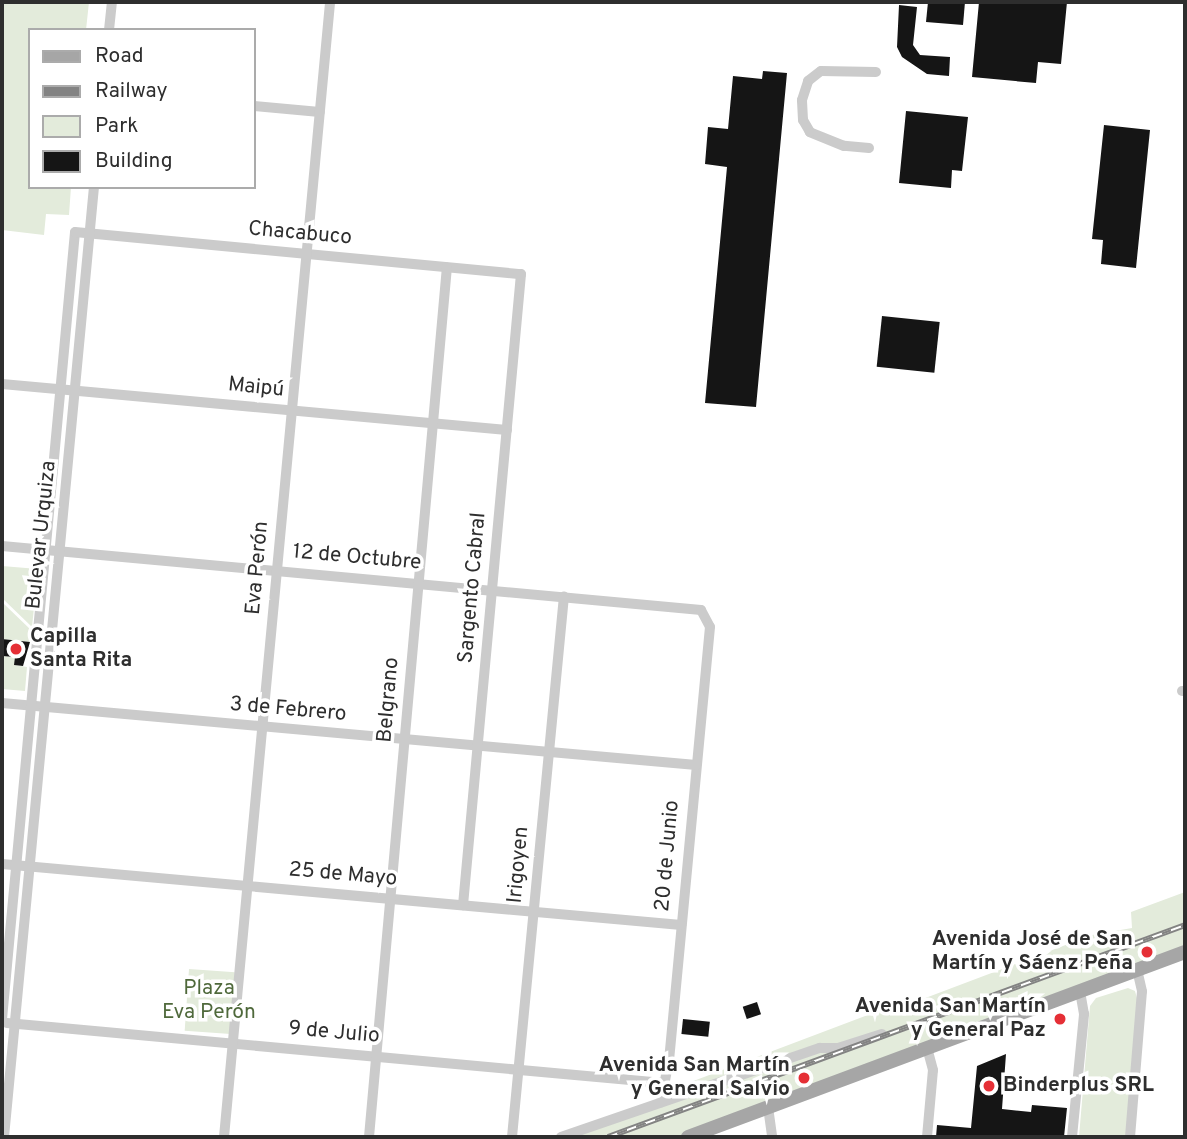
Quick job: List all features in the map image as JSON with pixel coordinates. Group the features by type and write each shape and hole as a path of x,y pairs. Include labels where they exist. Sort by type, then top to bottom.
{"main road":[{"path":"688,1137 1185,952"}],"street":[{"path":"109,28 112,2"},
{"name":"Eva Perón","path":"225,1137 330,2"},
{"path":"869,148 844,146 810,132 803,120 802,100 808,81 821,71 876,72"},
{"path":"256,106 320,112"},
{"name":"Bulevar Urquiza","path":"2,1021 16,865 59,551 94,189"},
{"name":"Chacabuco","path":"75,232 521,274"},
{"name":"Bulevar Urquiza","path":"4,1137 28,866 46,550 75,232"},
{"name":"Belgrano","path":"369,1137 447,267"},
{"name":"Sargento Cabral","path":"463,905 521,274"},
{"name":"Maipú","path":"2,384 507,430"},
{"name":"12 de Octubre","path":"2,545 694,608 706,615"},
{"name":"Irigoyen","path":"512,1137 564,596"},
{"name":"20 de Junio","path":"660,1102 681,925 710,628 706,615"},
{"name":"3 de Febrero","path":"2,703 696,765"},
{"name":"25 de Mayo","path":"2,864 681,925"},
{"path":"1130,1137 1142,991 1137,970"},
{"path":"1072,1137 1084,1014 1080,992"},
{"name":"9 de Julio","path":"2,1021 663,1083"},
{"path":"561,1137 820,1048 838,1048 881,1034"},
{"path":"927,1137 933,1070 928,1048"},
{"path":"768,1107 772,1137"}],"green space":[{"path":"2,2 89,2 86,28 28,28 28,189 71,189 69,215 46,214 44,235 2,230"},
{"path":"2,566 38,569 32,627 2,598"},
{"path":"2,602 32,631 30,642 2,639"},
{"path":"2,656 15,657 15,665 27,667 25,691 2,689"},
{"path":"1185,892 1185,952 688,1137 561,1137 660,1102 675,1088 881,1010 883,1014 1092,935 1132,928 1131,912"},
{"name":"Plaza Eva Perón","path":"189,969 235,972 231,1034 185,1031"},
{"path":"1128,988 1135,991 1138,1002 1126,1137 1079,1137 1090,1006 1096,998"}],"building":[{"path":"928,2 965,2 963,25 926,22"},
{"path":"979,2 1067,2 1061,64 1038,62 1036,83 972,77"},
{"path":"899,5 917,7 913,45 920,55 950,57 949,76 927,74 902,57 897,47"},
{"path":"763,71 787,73 756,407 705,403 727,167 705,164 708,127 728,129 733,76 762,79"},
{"path":"906,111 968,117 962,171 952,170 951,188 899,183"},
{"path":"1104,125 1150,130 1136,268 1101,264 1103,240 1092,239"},
{"path":"882,316 940,322 934,373 877,367"},
{"name":"Capilla Santa Rita","path":"2,639 30,642 23,666 14,665 15,657 2,656"},
{"path":"757,1002 761,1014 747,1019 743,1007"},
{"path":"683,1019 710,1022 708,1037 681,1034"},
{"name":"Binderplus SRL","path":"1006,1054 1002,1109 1031,1112 1032,1105 1067,1108 1064,1137 936,1137 937,1125 971,1128 977,1066"}],"railway":[{"path":"608,1137 1185,925"}],"place":[{"name":"Capilla Santa Rita","path":"16,649"},
{"name":"Avenida José de San Martín y Sáenz Peña","path":"1147,952"},
{"name":"Avenida San Martín y General Paz","path":"1060,1019"},
{"name":"Avenida San Martín y General Salvio","path":"804,1078"},
{"name":"Binderplus SRL","path":"989,1086"}]}
